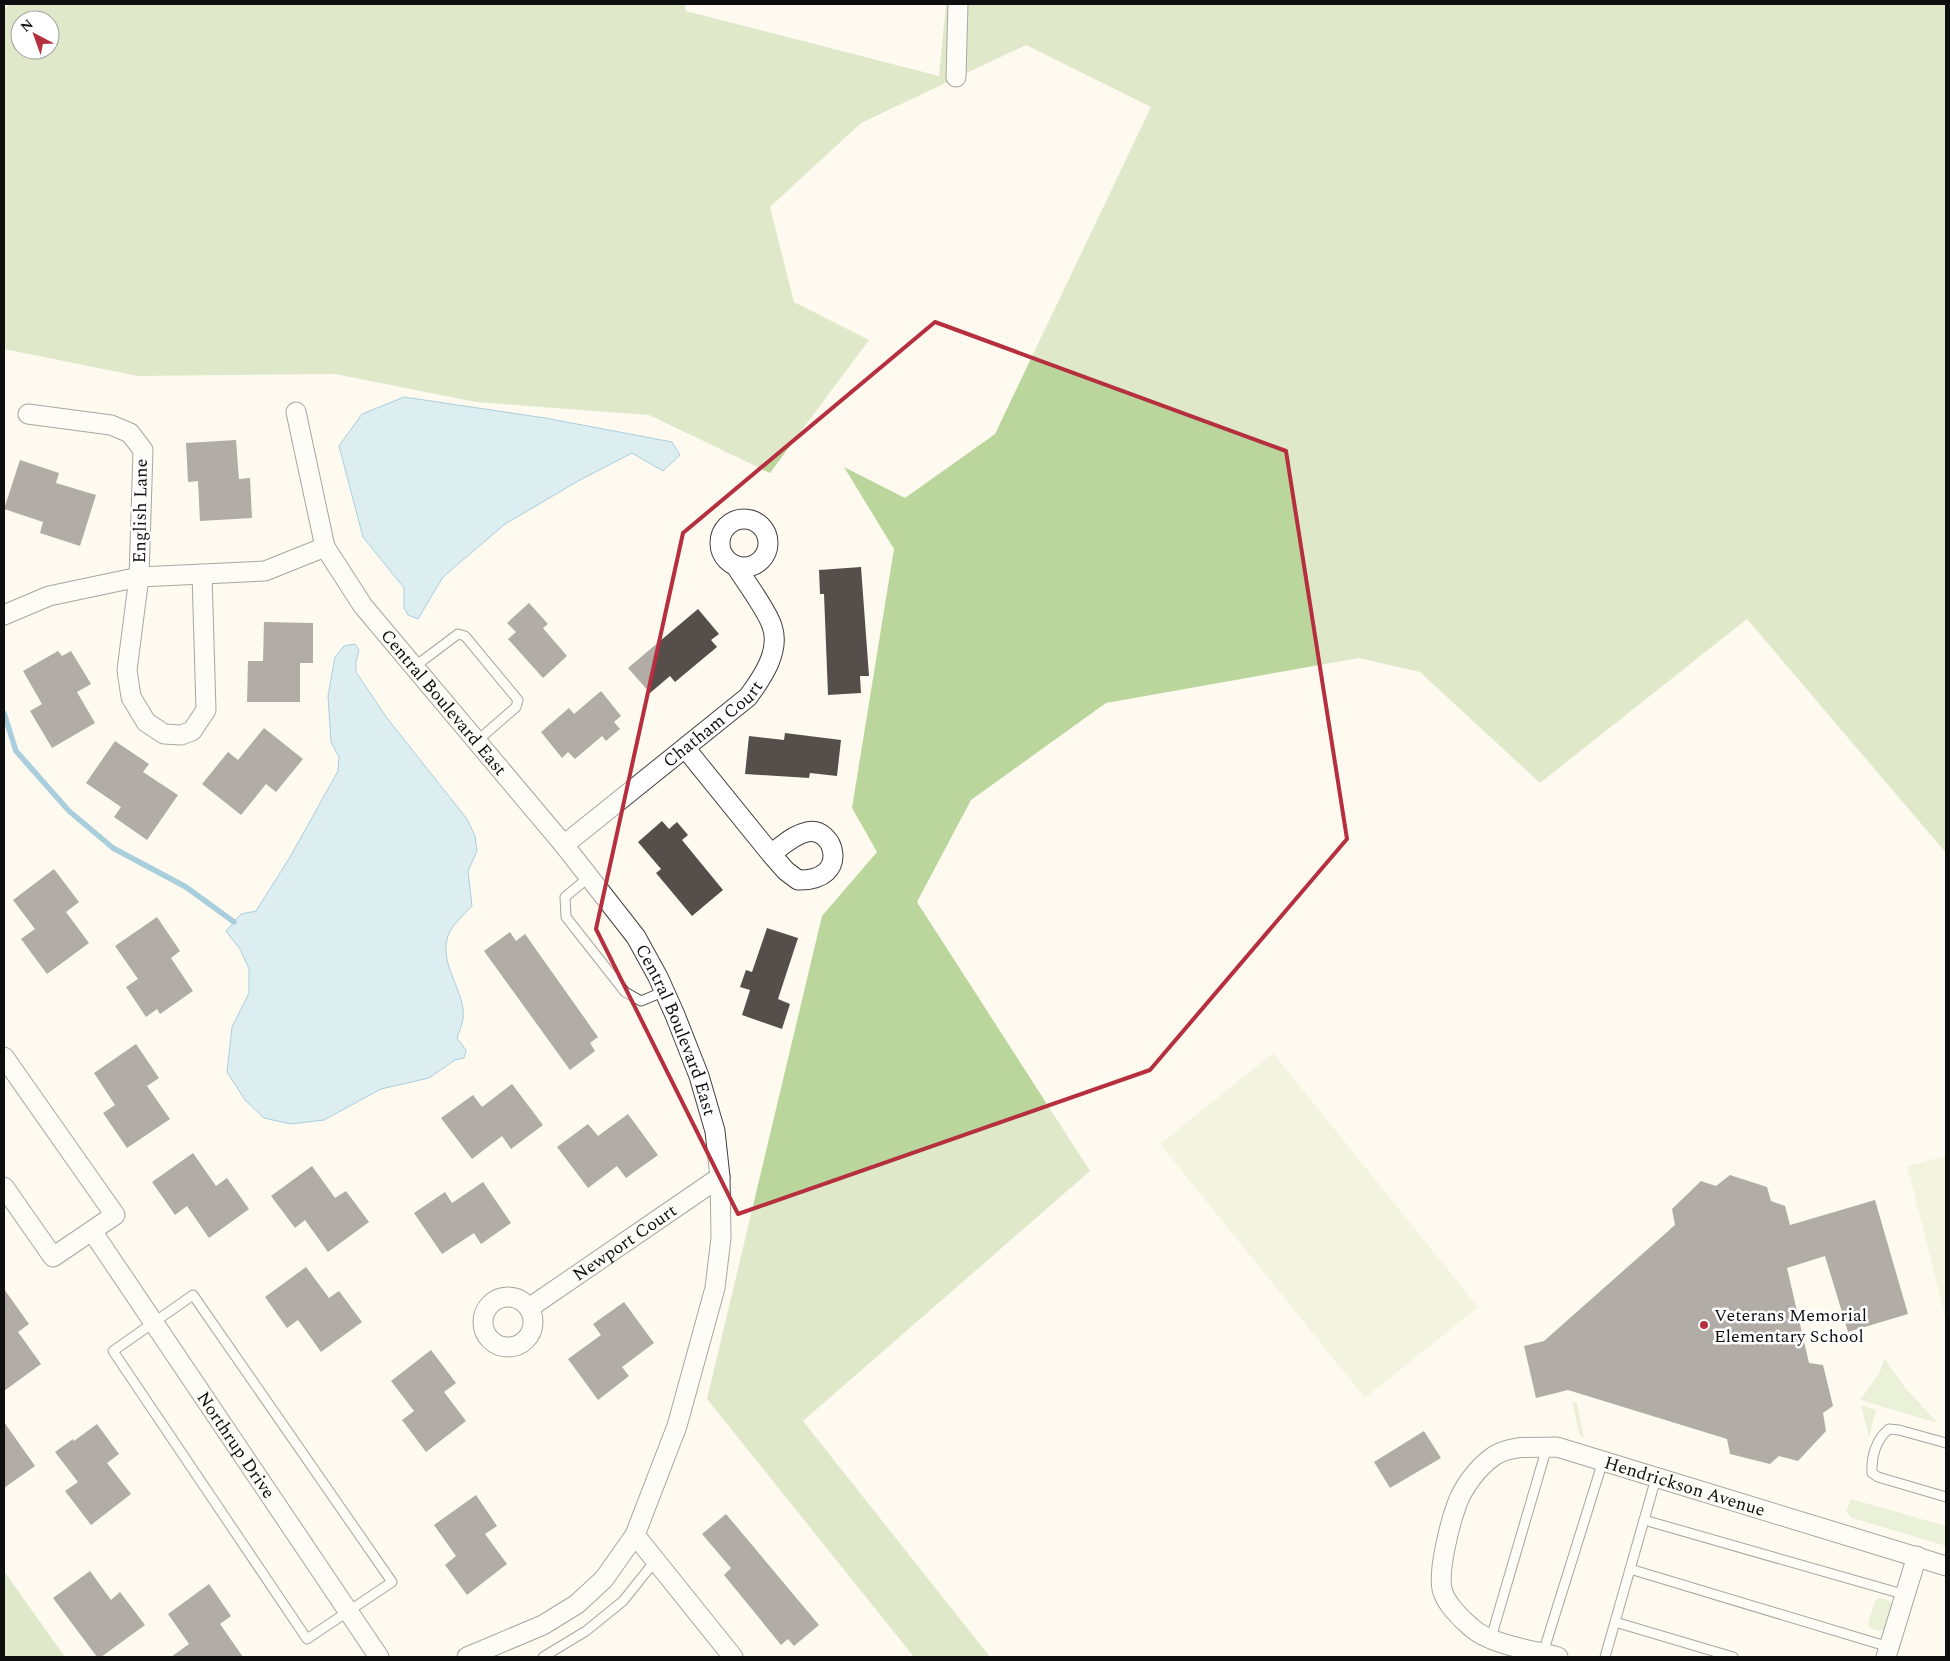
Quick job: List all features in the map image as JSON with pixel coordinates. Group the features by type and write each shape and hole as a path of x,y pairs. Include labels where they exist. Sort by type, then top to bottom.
{"street":[{"path":"956,77 958,4"},
{"name":"Central Boulevard East","path":"296,412 325,547 363,606 564,845 636,937 665,991 702,1085 715,1131 720,1176 721,1238 714,1288 677,1426 635,1535 604,1579 577,1604 543,1625 467,1657"},
{"name":"English Lane","path":"28,414 111,425 130,433 143,450 139,577 127,670 131,697 146,722 164,734 180,735 192,731 206,710 202,574"},
{"path":"4,615 50,596 139,577 265,571 325,547"},
{"name":"Chatham Court","path":"564,845 686,749 748,697 764,675 773,652 772,626 736,566"},
{"path":"686,749 771,854"},
{"path":"4,1057 115,1215 53,1257 4,1187"},
{"name":"Newport Court","path":"529,1308 720,1176"},
{"name":"Northrup Drive","path":"92,1232 379,1657"},
{"name":"Hendrickson Avenue","path":"1550,1655 1491,1638 1473,1629 1454,1610 1442,1591 1440,1572 1457,1503 1476,1472 1495,1456 1520,1447 1557,1447 1946,1566"},
{"path":"635,1535 733,1657"},
{"path":"1888,1652 1917,1556"}],"lane":[{"path":"414,667 458,634 465,636 518,700 516,707 477,741"},
{"path":"589,877 565,897 566,917 625,992 641,1000 665,991"},
{"path":"193,1295 392,1582 348,1613 307,1639 113,1351 193,1295"},
{"path":"1946,1443 1889,1429 1880,1436 1872,1465 1872,1473 1878,1477 1946,1497"},
{"path":"1491,1638 1547,1447"},
{"path":"1550,1655 1603,1461"},
{"path":"1605,1657 1656,1478"},
{"path":"1644,1520 1906,1595"},
{"path":"543,1657 586,1632 623,1601 655,1561"},
{"path":"1630,1568 1888,1652"},
{"path":"1615,1622 1733,1657"}],"highlighted area":[{"path":"935,322 1286,451 1347,839 1150,1070 738,1214 596,929 683,533"}],"green space":[{"path":"10,4 685,4 686,11 939,76 946,4 1946,4 1946,853 1747,619 1540,783 1420,672 1359,658 1106,703 971,800 917,902 1090,1171 803,1421 990,1657 914,1657 707,1399 822,916 877,852 852,808 894,549 844,467 905,498 995,434 1151,107 1026,45 861,123 770,207 794,302 869,340 770,473 649,415 476,402 335,374 138,376 4,349 4,9"},
{"path":"1273,1053 1478,1307 1365,1398 1160,1144"},
{"path":"1946,1156 1946,1317 1945,1317 1907,1166"},
{"path":"1884,1358 1906,1389 1938,1423 1860,1400 1880,1372"},
{"path":"1572,1401 1577,1403 1584,1438 1579,1433"},
{"path":"1861,1405 1876,1410 1869,1437"},
{"path":"1851,1499 1946,1526 1946,1546 1852,1518 1846,1511"},
{"path":"4,1571 65,1657 4,1657"},
{"path":"1879,1598 1888,1600 1892,1605 1885,1629 1881,1631 1871,1629 1868,1624 1875,1601"}],"water":[{"path":"404,397 545,418 672,442 680,455 663,471 632,453 580,480 505,524 443,577 418,619 408,615 404,608 404,588 363,537 339,446 362,414"},
{"path":"355,644 359,650 356,672 387,718 467,819 475,836 477,851 468,871 472,906 452,928 446,947 449,968 463,1009 463,1021 457,1038 466,1050 464,1058 455,1060 429,1078 381,1089 324,1120 291,1124 264,1118 245,1100 227,1072 232,1027 249,993 249,969 240,949 226,931 241,914 256,911 290,857 338,771 339,757 331,742 328,696 335,657 344,646"}],"building":[{"path":"236,440 239,479 250,478 252,518 200,521 198,481 188,482 186,443"},
{"path":"20,460 59,473 56,483 96,495 80,546 40,533 43,522 4,509"},
{"path":"861,567 869,676 860,676 861,693 828,695 824,594 820,594 819,570"},
{"path":"529,603 548,624 543,628 567,656 543,678 508,639 516,632 507,623"},
{"path":"698,609 719,634 711,640 717,647 675,682 670,676 650,693 628,668"},
{"path":"264,622 313,623 313,663 300,663 300,702 247,702 248,661 263,661"},
{"path":"58,651 62,656 71,651 91,684 77,692 95,723 52,748 30,711 42,704 23,671"},
{"path":"601,691 621,716 614,722 620,729 606,741 602,736 575,759 568,752 562,758 541,732 569,708 574,714"},
{"path":"264,728 303,759 276,792 266,784 241,815 202,784 228,752 238,760"},
{"path":"785,733 841,740 837,776 810,773 809,778 745,774 749,736 784,740"},
{"path":"115,741 149,764 143,772 178,795 147,840 114,817 121,807 86,783"},
{"path":"662,821 669,829 677,822 688,835 682,840 723,890 692,916 656,873 661,869 638,842"},
{"path":"54,869 79,902 66,912 89,943 47,974 21,939 35,929 13,900"},
{"path":"157,917 180,951 171,958 193,991 160,1014 157,1009 146,1017 126,987 138,979 115,946"},
{"path":"767,928 798,938 778,999 790,1004 782,1029 742,1015 750,990 740,987 746,970 752,972"},
{"path":"510,932 516,941 525,934 598,1037 590,1043 595,1051 570,1070 484,951"},
{"path":"136,1044 159,1078 147,1086 170,1119 127,1148 103,1113 115,1105 94,1073"},
{"path":"512,1084 543,1125 511,1149 502,1136 472,1159 441,1118 473,1095 482,1107"},
{"path":"628,1114 658,1155 626,1178 617,1166 588,1188 557,1147 588,1124 598,1136"},
{"path":"193,1153 216,1186 227,1178 249,1209 209,1238 187,1206 175,1215 152,1182"},
{"path":"312,1166 335,1198 346,1191 369,1222 328,1252 305,1220 295,1228 271,1196"},
{"path":"1730,1175 1767,1187 1771,1201 1785,1206 1790,1225 1875,1200 1908,1314 1848,1332 1825,1256 1787,1268 1809,1363 1823,1365 1833,1406 1823,1413 1826,1431 1798,1461 1779,1456 1770,1464 1730,1454 1727,1439 1568,1390 1536,1398 1524,1346 1544,1341 1675,1225 1672,1209 1701,1181 1716,1186"},
{"path":"483,1182 511,1223 481,1244 474,1233 442,1254 414,1213 445,1192 452,1203"},
{"path":"306,1267 329,1298 339,1291 362,1322 321,1352 298,1320 287,1328 265,1297"},
{"path":"4,1289 29,1324 18,1332 41,1364 4,1391"},
{"path":"624,1302 654,1343 622,1367 629,1376 598,1400 568,1359 601,1335 593,1324"},
{"path":"431,1350 456,1383 444,1392 466,1421 426,1452 402,1420 414,1411 391,1381"},
{"path":"4,1422 35,1466 4,1488"},
{"path":"97,1424 119,1454 107,1463 131,1494 91,1525 65,1491 78,1482 55,1452"},
{"path":"1424,1431 1441,1458 1390,1488 1374,1462"},
{"path":"476,1495 497,1526 485,1534 507,1564 467,1595 445,1565 456,1556 434,1525"},
{"path":"726,1514 819,1625 794,1646 788,1639 781,1645 724,1575 731,1568 702,1534"},
{"path":"90,1571 111,1600 120,1592 145,1625 101,1657 97,1657 53,1598"},
{"path":"209,1584 231,1616 220,1624 243,1657 171,1657 189,1644 168,1614"}],"waterway":[{"path":"4,713 16,751 69,811 113,848 186,887 234,922"}],"place":[{"name":"Veterans Memorial Elementary School","path":"1704,1325"}]}
